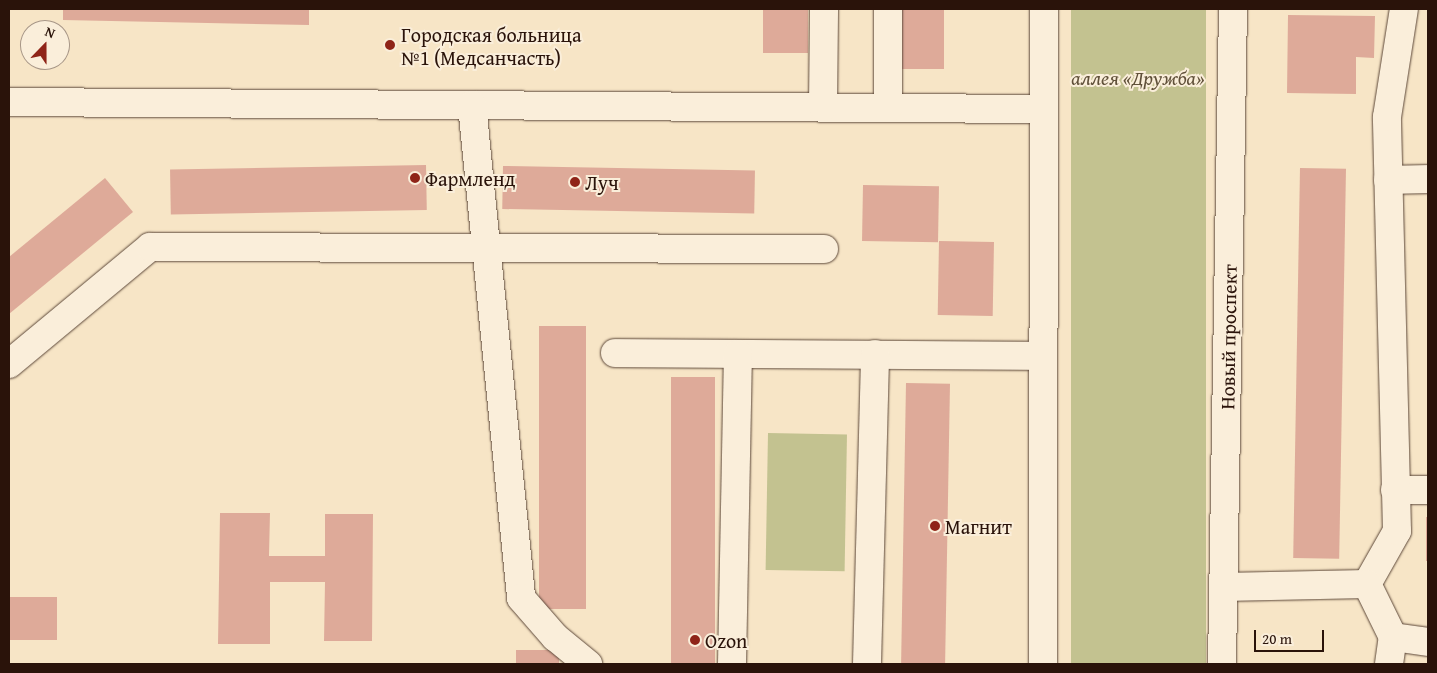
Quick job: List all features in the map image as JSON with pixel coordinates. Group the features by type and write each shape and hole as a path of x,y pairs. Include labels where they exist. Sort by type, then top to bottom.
{"street":[{"path":"823,107 824,9"},
{"path":"888,9 888,108"},
{"path":"1043,664 1044,9"},
{"name":"Новый проспект","path":"1222,664 1233,9"},
{"path":"1366,584 1397,531 1394,490 1387,117 1404,9"},
{"path":"9,102 1044,109"},
{"path":"472,105 521,598 575,659"},
{"path":"1388,180 1428,180"},
{"path":"9,364 150,247 486,246 824,249"},
{"path":"615,353 1043,356"},
{"path":"732,664 738,354"},
{"path":"867,664 875,354"},
{"path":"1394,490 1428,490"},
{"path":"1223,587 1366,584"},
{"path":"1366,584 1393,637 1389,664"},
{"path":"1393,637 1428,642"}],"green space":[{"name":"аллея «Дружба»","path":"1071,9 1206,9 1206,664 1071,664"},
{"path":"768,433 847,434 845,571 766,570"}],"building":[{"path":"63,9 309,9 309,25 63,20"},
{"path":"763,9 808,9 808,53 763,53"},
{"path":"901,9 944,9 944,69 901,69"},
{"path":"1288,15 1375,16 1374,58 1356,57 1356,94 1287,93"},
{"path":"426,165 427,210 171,214 170,169"},
{"path":"503,166 755,170 754,213 502,209"},
{"path":"1300,168 1346,169 1339,559 1293,558"},
{"path":"105,178 133,212 9,314 9,257"},
{"path":"863,185 939,186 938,242 862,241"},
{"path":"939,241 994,242 993,316 938,315"},
{"path":"539,326 586,326 586,609 539,609"},
{"path":"671,377 715,377 715,664 671,664"},
{"path":"906,383 950,384 945,664 901,664"},
{"path":"220,513 270,513 269,556 325,556 325,514 373,514 372,641 324,641 325,582 270,582 270,644 218,644"},
{"path":"1426,517 1428,517 1428,561 1426,561"},
{"path":"9,597 57,597 57,640 9,640"},
{"path":"516,650 559,650 559,664 516,664"}],"place":[{"name":"Городская больница №1 (Медсанчасть)","path":"390,45"},
{"name":"Фармленд","path":"415,178"},
{"name":"Луч","path":"575,182"},
{"name":"Магнит","path":"935,526"},
{"name":"Ozon","path":"695,640"}]}
